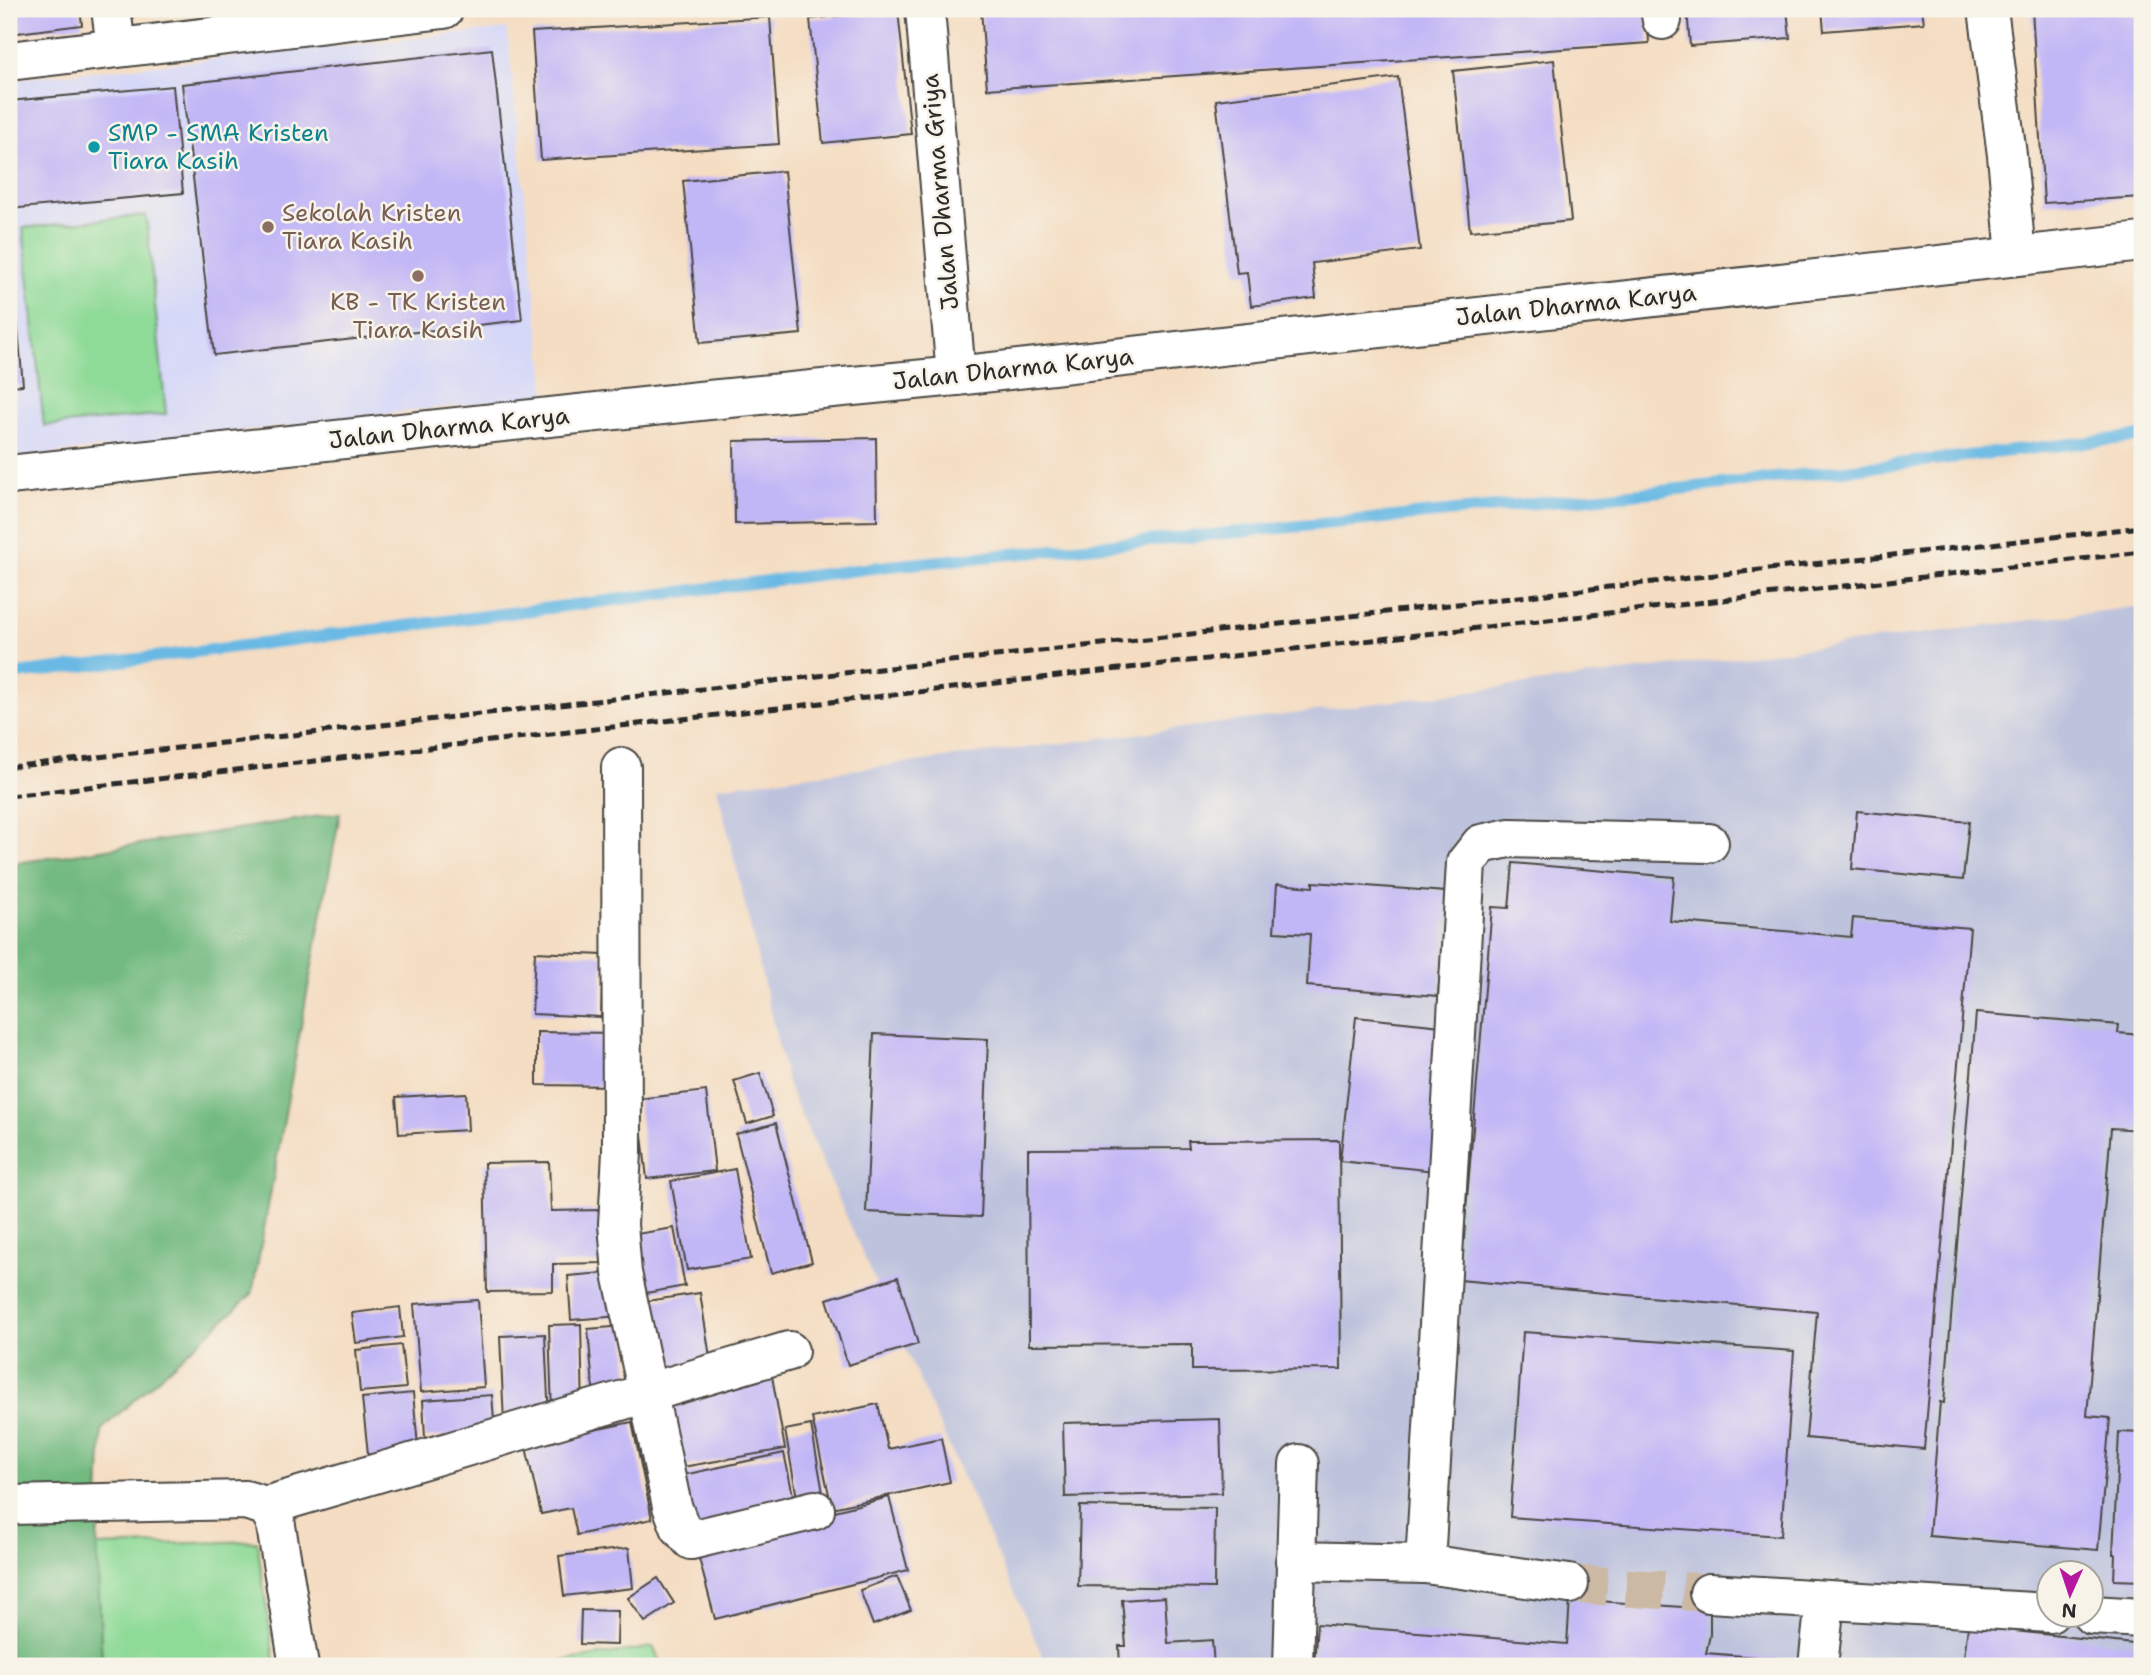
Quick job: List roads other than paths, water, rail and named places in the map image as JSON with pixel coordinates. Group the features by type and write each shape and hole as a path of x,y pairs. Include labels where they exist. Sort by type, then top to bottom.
{"street":[{"path":"111,9 116,47"},
{"path":"9,61 444,9"},
{"name":"Jalan Dharma Griya","path":"925,9 956,376"},
{"path":"1988,9 2007,155 2016,256"},
{"name":"Jalan Dharma Karya","path":"9,475 956,376 2142,242"},
{"path":"621,767 622,1152 618,1224 622,1273 672,1506 680,1527 691,1540 815,1510"},
{"path":"1425,1564 1466,863 1481,844 1509,838 1709,843"},
{"path":"9,1505 245,1500 266,1506 789,1351"},
{"path":"1293,1666 1294,1561 1299,1464"},
{"path":"266,1506 275,1520 299,1666"},
{"path":"1294,1561 1425,1564 1569,1584"},
{"path":"1709,1594 2036,1612"},
{"path":"1818,1666 1825,1601"},
{"path":"2106,1616 2142,1618"}],"waterway":[{"path":"9,675 889,566 1652,492 2142,436"}],"tunnel":[{"path":"1569,1584 1709,1593"}],"railway":[{"path":"9,767 2142,527"},
{"path":"9,796 2142,552"}],"place":[{"name":"SMP - SMA Kristen Tiara Kasih","path":"94,147"},
{"name":"Sekolah Kristen Tiara Kasih","path":"268,227"},
{"name":"KB - TK Kristen Tiara Kasih","path":"418,276"}]}
